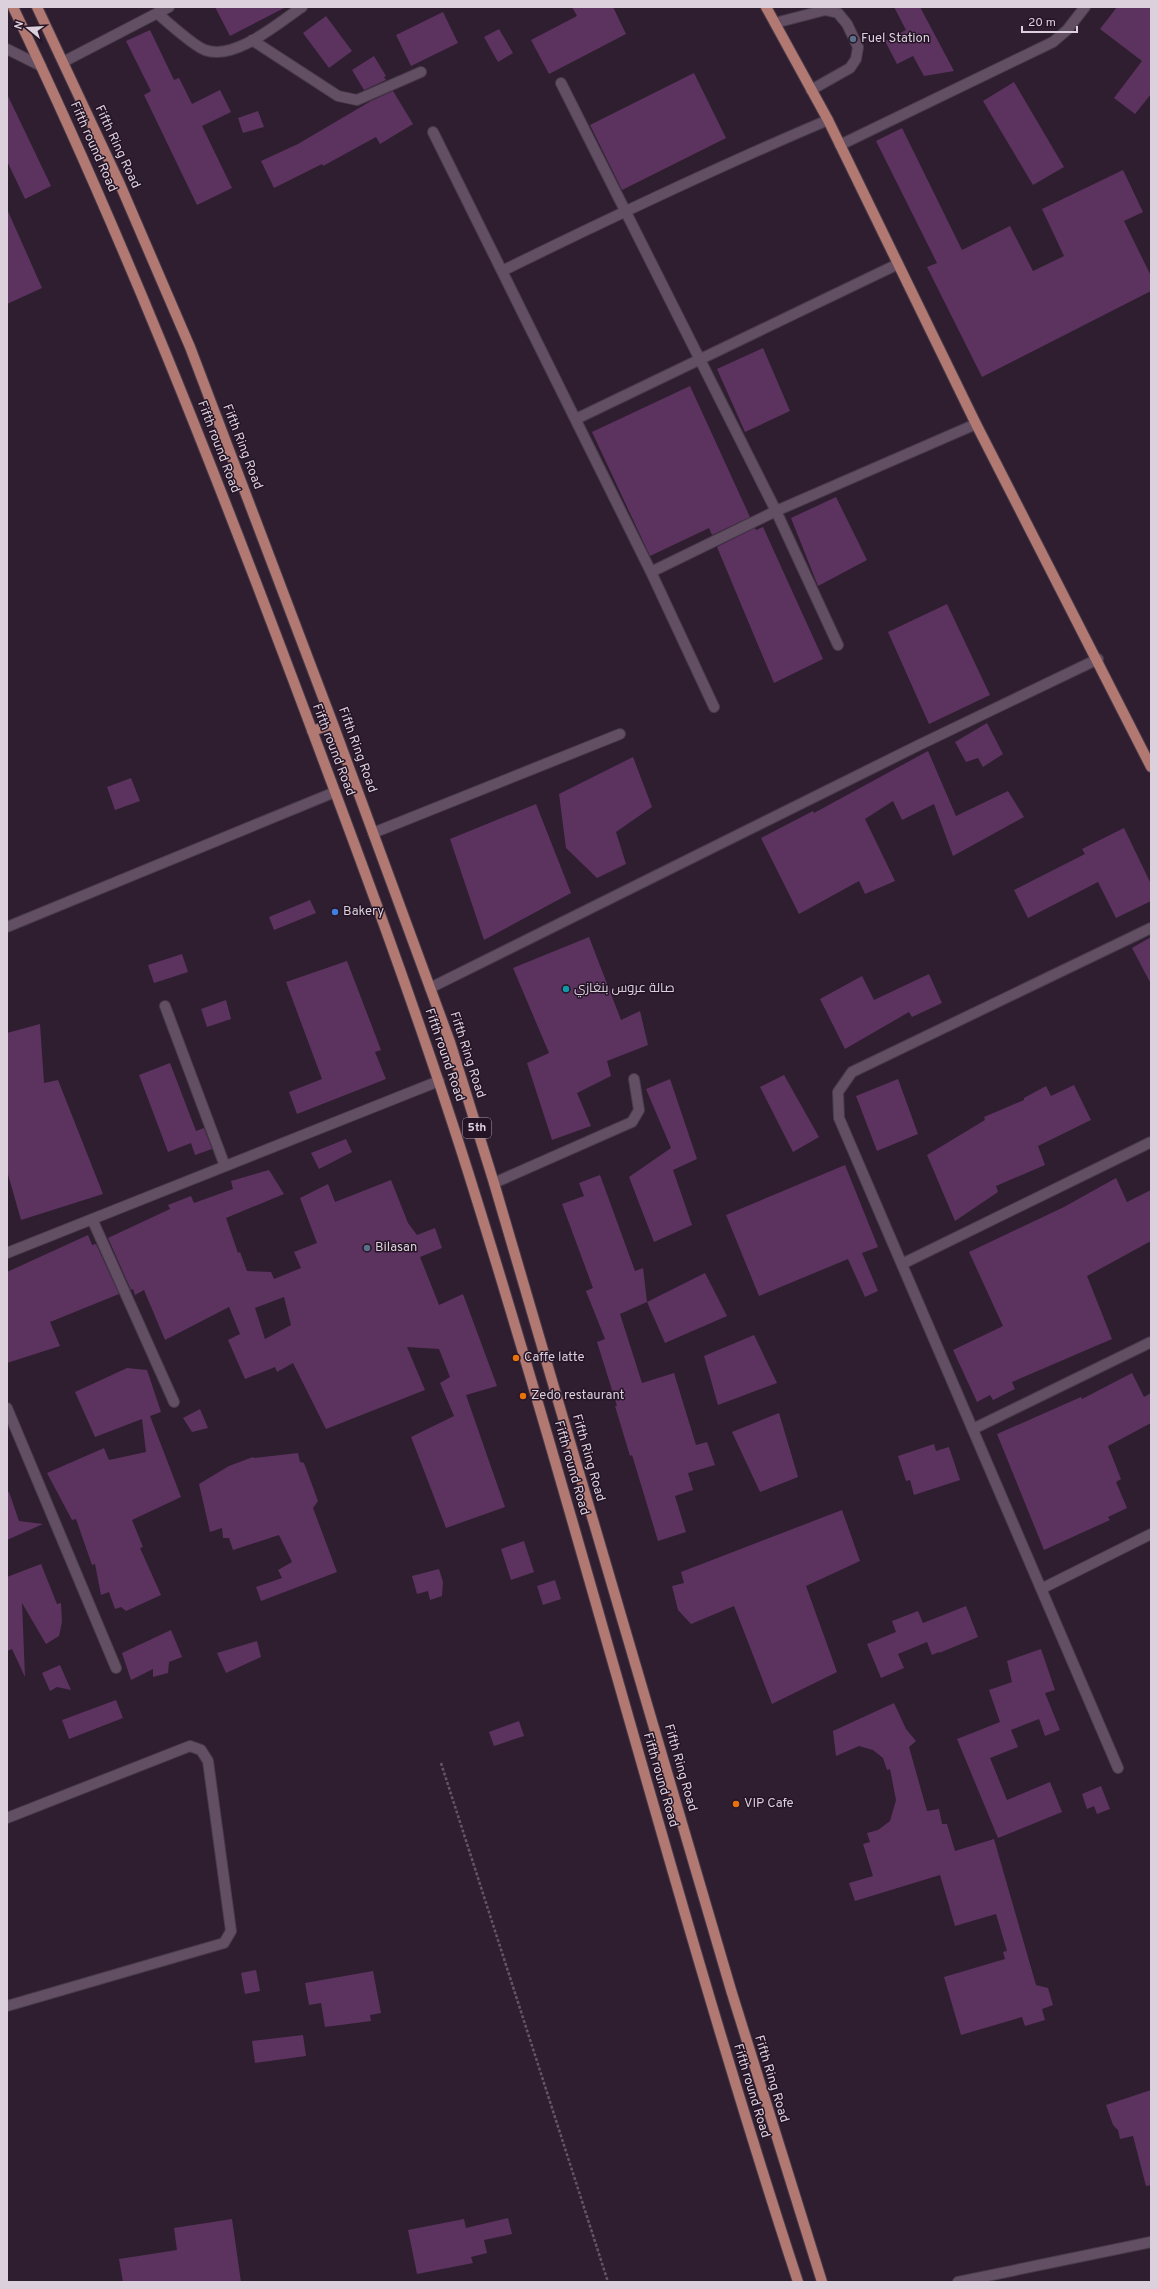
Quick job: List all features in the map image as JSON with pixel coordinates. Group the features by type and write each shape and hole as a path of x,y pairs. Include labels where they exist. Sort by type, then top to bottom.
{"main road":[{"name":"Fifth round Road","path":"13,7 109,214 170,361 372,888 439,1081 475,1193 569,1507 748,2125 798,2282"},
{"name":"Fifth Ring Road","path":"37,7 119,182 190,347 333,724 450,1042 494,1183 731,1990 822,2282"},
{"path":"766,7 828,120 976,424 1098,659 1151,767"},
{"path":"312,731 333,724"}],"street":[{"path":"63,62 169,7"},
{"path":"157,14 205,50 225,53 252,40 302,7"},
{"path":"840,145 1053,42 1067,30 1085,7"},
{"path":"775,23 825,10 838,13 847,24 858,47 856,59 850,68 811,90"},
{"path":"252,40 338,96 358,100 421,72"},
{"path":"7,49 41,66"},
{"path":"561,83 624,210 701,359 776,511 838,645"},
{"path":"502,271 624,210 727,163 828,120"},
{"path":"433,132 651,572 714,707"},
{"path":"576,420 898,264"},
{"path":"651,572 776,511 976,424"},
{"path":"430,988 912,748 1098,659"},
{"path":"373,832 620,734"},
{"path":"7,927 335,792"},
{"path":"1118,1768 839,1118 838,1092 852,1072 1151,928"},
{"path":"165,1006 226,1166"},
{"path":"494,1183 632,1122 639,1110 634,1079"},
{"path":"7,1253 439,1081"},
{"path":"902,1264 1151,1142"},
{"path":"92,1219 174,1402"},
{"path":"973,1429 1151,1342"},
{"path":"7,1408 116,1668"},
{"path":"1041,1589 1151,1534"},
{"path":"7,1818 190,1746 201,1750 208,1761 231,1931 224,1943 7,2006"},
{"path":"958,2282 1150,2244"}],"path":[{"path":"440,1763 608,2282"}],"building":[{"path":"215,7 286,7 230,36"},
{"path":"572,7 613,7 626,34 549,74 531,40 577,16"},
{"path":"894,7 920,7 954,71 924,76 913,56 897,64 885,41 906,30"},
{"path":"1117,7 1151,7 1151,94 1135,114 1114,98 1142,61 1100,29"},
{"path":"443,12 458,43 411,66 396,35"},
{"path":"326,16 352,51 329,68 303,33"},
{"path":"499,29 513,53 498,62 484,37"},
{"path":"150,30 174,80 179,78 192,104 220,90 231,112 202,126 232,188 197,205 144,95 151,91 126,41"},
{"path":"374,56 386,76 384,77 386,80 364,90 352,70"},
{"path":"694,73 726,138 622,190 590,125"},
{"path":"1014,82 1064,167 1033,185 983,101"},
{"path":"393,91 413,124 380,144 376,137 323,166 322,164 274,188 261,161 298,144 371,101"},
{"path":"7,94 51,186 25,199 7,161"},
{"path":"258,111 264,127 243,133 238,118"},
{"path":"902,128 962,250 1010,226 1033,271 1064,256 1042,209 1123,170 1143,212 1124,221 1151,276 1151,291 982,377 927,267 937,263 876,141"},
{"path":"7,209 42,288 7,304"},
{"path":"763,348 790,411 745,432 717,369"},
{"path":"690,386 750,517 712,535 709,528 650,556 592,432"},
{"path":"836,497 867,560 818,586 791,518"},
{"path":"763,527 823,659 774,683 717,547 755,528 756,530"},
{"path":"947,604 990,695 929,724 888,632"},
{"path":"987,723 1003,754 983,767 978,758 966,762 955,742"},
{"path":"928,751 956,816 1008,791 1024,817 953,856 934,804 902,820 893,801 865,819 895,881 865,894 859,881 799,914 761,838 813,811 814,813"},
{"path":"633,757 652,807 616,832 626,864 597,878 566,848 559,794"},
{"path":"131,778 140,801 115,810 107,787"},
{"path":"536,804 571,893 484,940 450,839"},
{"path":"1124,828 1151,884 1151,901 1116,918 1098,882 1028,918 1014,890 1085,854 1082,849"},
{"path":"310,900 316,913 274,930 269,917"},
{"path":"589,937 621,1020 640,1011 648,1045 607,1061 611,1076 577,1093 591,1126 552,1140 527,1063 549,1053 513,968"},
{"path":"1151,937 1151,984 1132,948"},
{"path":"182,954 188,972 154,983 148,965"},
{"path":"347,961 381,1050 375,1052 386,1079 297,1114 289,1092 322,1079 286,982"},
{"path":"929,974 942,1003 912,1017 909,1012 845,1049 820,999 862,976 874,1000"},
{"path":"226,1000 231,1019 207,1027 201,1009"},
{"path":"40,1024 44,1083 58,1080 103,1194 21,1220 7,1171 7,1033"},
{"path":"170,1063 196,1131 204,1128 212,1149 195,1155 191,1143 168,1152 139,1075"},
{"path":"784,1075 819,1137 793,1152 760,1087"},
{"path":"670,1079 697,1159 673,1170 692,1225 654,1242 629,1177 671,1148 646,1089"},
{"path":"898,1079 918,1134 877,1151 856,1096"},
{"path":"1074,1085 1091,1120 1038,1146 1045,1165 996,1186 998,1192 955,1221 927,1155 985,1120 984,1117 1024,1100 1024,1098 1046,1086 1051,1096"},
{"path":"346,1139 352,1152 319,1169 311,1153"},
{"path":"845,1165 878,1247 862,1253 878,1291 865,1297 848,1259 759,1296 726,1215"},
{"path":"269,1170 284,1194 226,1218 238,1253 240,1252 247,1271 271,1272 274,1279 301,1268 294,1252 317,1243 300,1198 328,1184 335,1202 391,1180 408,1223 417,1235 435,1228 442,1248 420,1257 439,1305 463,1294 497,1386 466,1395 505,1507 446,1528 411,1437 454,1416 440,1383 450,1377 439,1349 407,1347 425,1390 326,1429 293,1363 277,1372 275,1367 245,1379 228,1340 240,1334 229,1307 165,1340 144,1290 135,1295 133,1289 131,1290 108,1238 170,1209 168,1205 191,1196 194,1203 233,1189 231,1181","holes":["284,1297 291,1325 265,1339 255,1308"]},
{"path":"600,1175 635,1271 643,1268 647,1302 620,1314 642,1383 674,1373 696,1445 707,1442 715,1465 688,1473 693,1490 675,1496 686,1532 658,1541 632,1455 630,1456 615,1406 617,1406 597,1342 605,1339 586,1291 593,1288 562,1204 584,1196 579,1183"},
{"path":"1116,1178 1127,1202 1151,1190 1151,1241 1087,1276 1112,1339 1012,1382 1015,1389 993,1400 990,1395 977,1402 953,1350 1003,1326 969,1252 1064,1207"},
{"path":"88,1235 92,1245 96,1244 119,1294 50,1322 60,1346 7,1363 7,1272"},
{"path":"705,1273 727,1316 665,1343 647,1302"},
{"path":"754,1335 777,1383 718,1405 704,1356"},
{"path":"127,1368 147,1370 161,1412 150,1416 181,1497 132,1520 143,1547 140,1548 161,1595 126,1611 121,1607 115,1609 109,1592 101,1595 95,1564 92,1565 76,1519 72,1520 47,1473 104,1448 109,1460 146,1452 142,1419 95,1437 75,1392"},
{"path":"1132,1373 1144,1397 1151,1393 1151,1423 1108,1446 1121,1479 1116,1482 1127,1508 1108,1517 1110,1520 1044,1550 997,1434 1081,1397 1082,1399"},
{"path":"200,1409 208,1428 192,1432 183,1418"},
{"path":"779,1413 798,1477 760,1492 732,1432"},
{"path":"934,1444 936,1451 949,1447 960,1480 914,1495 910,1480 906,1481 898,1456"},
{"path":"298,1453 300,1462 304,1463 318,1501 313,1508 337,1572 261,1601 256,1587 282,1578 278,1570 292,1562 279,1535 233,1550 229,1538 223,1538 222,1528 210,1532 199,1484 229,1466 253,1457"},
{"path":"7,1492 9,1492 19,1521 43,1524 7,1540"},
{"path":"842,1510 860,1561 806,1586 837,1672 772,1704 734,1606 691,1624 678,1610 672,1586 684,1583 681,1572"},
{"path":"524,1541 534,1572 511,1580 501,1549"},
{"path":"41,1564 57,1604 61,1603 62,1622 59,1636 46,1644 22,1603 25,1677 12,1649 7,1651 7,1577"},
{"path":"439,1569 443,1582 442,1596 430,1600 428,1591 417,1594 412,1576"},
{"path":"555,1580 561,1599 543,1605 537,1586"},
{"path":"966,1606 978,1637 932,1655 927,1642 898,1654 904,1668 881,1678 867,1644 896,1632 892,1621 918,1611 923,1623"},
{"path":"171,1630 182,1657 169,1662 168,1673 153,1677 153,1669 131,1680 122,1653"},
{"path":"257,1641 261,1657 226,1673 217,1653"},
{"path":"1041,1649 1055,1690 1045,1693 1060,1730 1045,1736 1039,1719 1011,1730 1018,1747 990,1758 1007,1800 1050,1782 1062,1812 998,1838 957,1739 1000,1722 989,1690 1012,1682 1007,1661"},
{"path":"60,1665 71,1690 57,1687 50,1691 42,1673"},
{"path":"116,1700 123,1718 69,1739 62,1720"},
{"path":"894,1703 906,1729 916,1741 909,1747 927,1811 939,1809 942,1824 947,1824 955,1851 994,1839 1036,1985 1048,1988 1053,2005 1042,2009 1045,2020 1025,2026 1022,2017 961,2035 944,1977 1005,1959 1003,1952 1007,1951 996,1914 955,1926 940,1875 855,1901 849,1883 873,1876 863,1844 870,1842 867,1833 878,1830 890,1821 896,1800 890,1769 887,1770 883,1758 873,1750 859,1746 836,1756 833,1731"},
{"path":"519,1721 524,1736 494,1746 489,1732"},
{"path":"1101,1786 1110,1809 1097,1814 1094,1806 1087,1809 1082,1794"},
{"path":"256,1970 260,1991 245,1994 241,1973"},
{"path":"373,1971 381,2013 370,2015 371,2021 325,2027 321,2003 309,2005 305,1983"},
{"path":"303,2035 306,2056 255,2063 252,2041"},
{"path":"1151,2090 1151,2185 1146,2186 1133,2136 1120,2139 1118,2130 1113,2125 1106,2105"},
{"path":"508,2218 512,2234 484,2240 487,2253 471,2257 473,2263 417,2274 408,2230 464,2219 466,2228"},
{"path":"232,2219 241,2282 123,2282 119,2259 177,2250 174,2228"}],"place":[{"name":"Fuel Station","path":"853,39"},
{"name":"Bakery","path":"335,912"},
{"name":"صالة عروس بنغازي","path":"566,989"},
{"name":"Bilasan","path":"367,1248"},
{"name":"Caffe latte","path":"516,1358"},
{"name":"Zedo restaurant","path":"523,1396"},
{"name":"VIP Cafe","path":"736,1804"}]}
